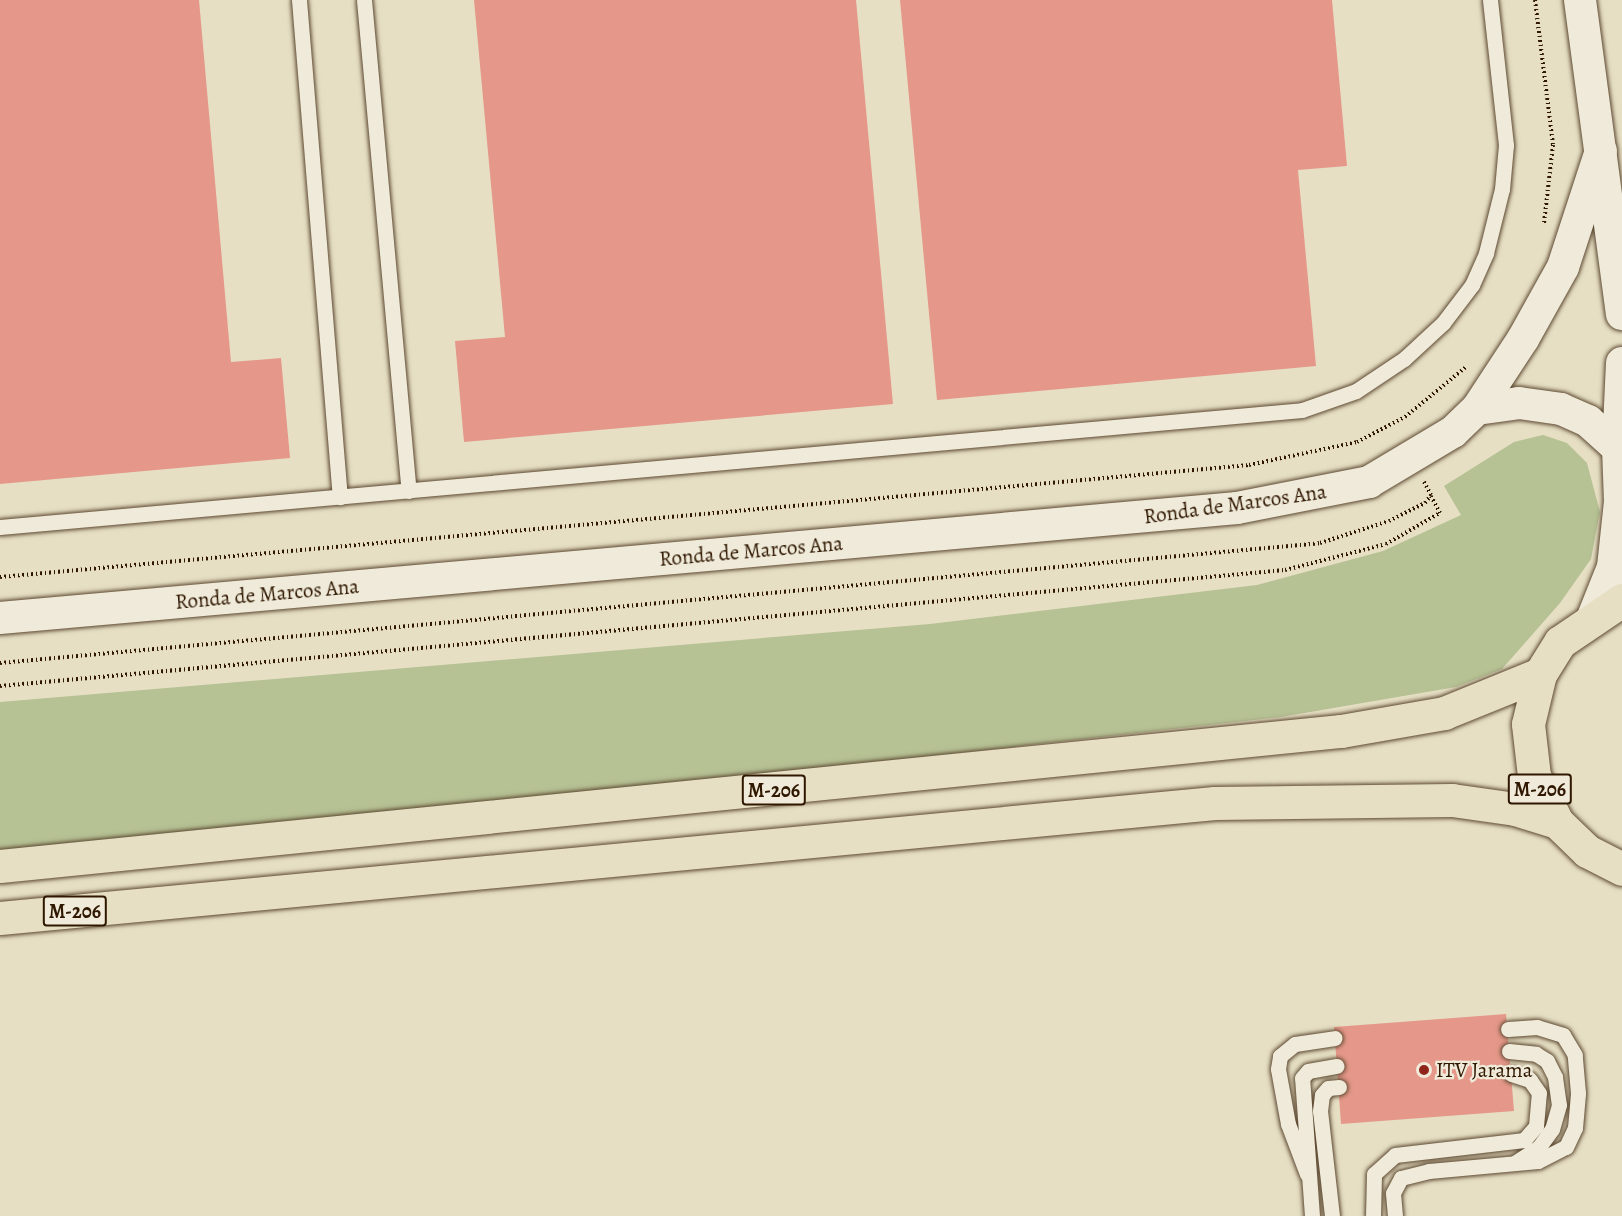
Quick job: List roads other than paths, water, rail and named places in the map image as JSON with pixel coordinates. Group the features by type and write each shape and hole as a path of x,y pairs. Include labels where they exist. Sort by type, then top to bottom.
{"main road":[{"name":"M-206","path":"1622,600 1593,617 1560,642 1540,674 1528,724 1534,776 1557,822 1587,851 1622,869"},
{"name":"M-206","path":"0,866 1341,731 1444,713 1540,674"},
{"name":"M-206","path":"0,918 1215,803 1452,800 1515,809 1557,822"}],"street":[{"path":"1580,0 1622,314"},
{"path":"1601,151 1622,180"},
{"name":"Ronda de Marcos Ana","path":"0,618 1237,508 1369,482 1412,459 1453,432 1478,409 1523,339 1563,267 1601,151"},
{"path":"1593,617 1614,567 1620,502 1618,448 1622,363"},
{"path":"1478,409 1520,403 1561,409 1588,421 1618,448"}],"lane":[{"path":"298,0 340,497"},
{"path":"364,0 409,491"},
{"path":"0,527 1302,410 1356,391 1404,359 1443,323 1472,285 1486,253 1502,189 1506,146 1490,0"},
{"path":"1395,1216 1393,1193 1401,1178 1429,1171 1510,1165 1551,1158 1566,1147 1575,1128 1578,1093 1575,1055 1563,1035 1537,1027 1508,1029"},
{"path":"1307,1174 1288,1124 1279,1062 1285,1049 1295,1044 1335,1038"},
{"path":"1509,1051 1536,1054 1547,1061 1559,1105 1552,1130 1539,1147 1510,1165"},
{"path":"1312,1216 1307,1174 1302,1077 1308,1071 1337,1066"},
{"path":"1373,1216 1374,1174 1395,1155 1524,1140 1536,1126 1539,1093 1530,1080 1511,1074"},
{"path":"1332,1216 1320,1111 1322,1095 1328,1088 1339,1087"}],"place":[{"name":"ITV Jarama","path":"1424,1070"}]}
